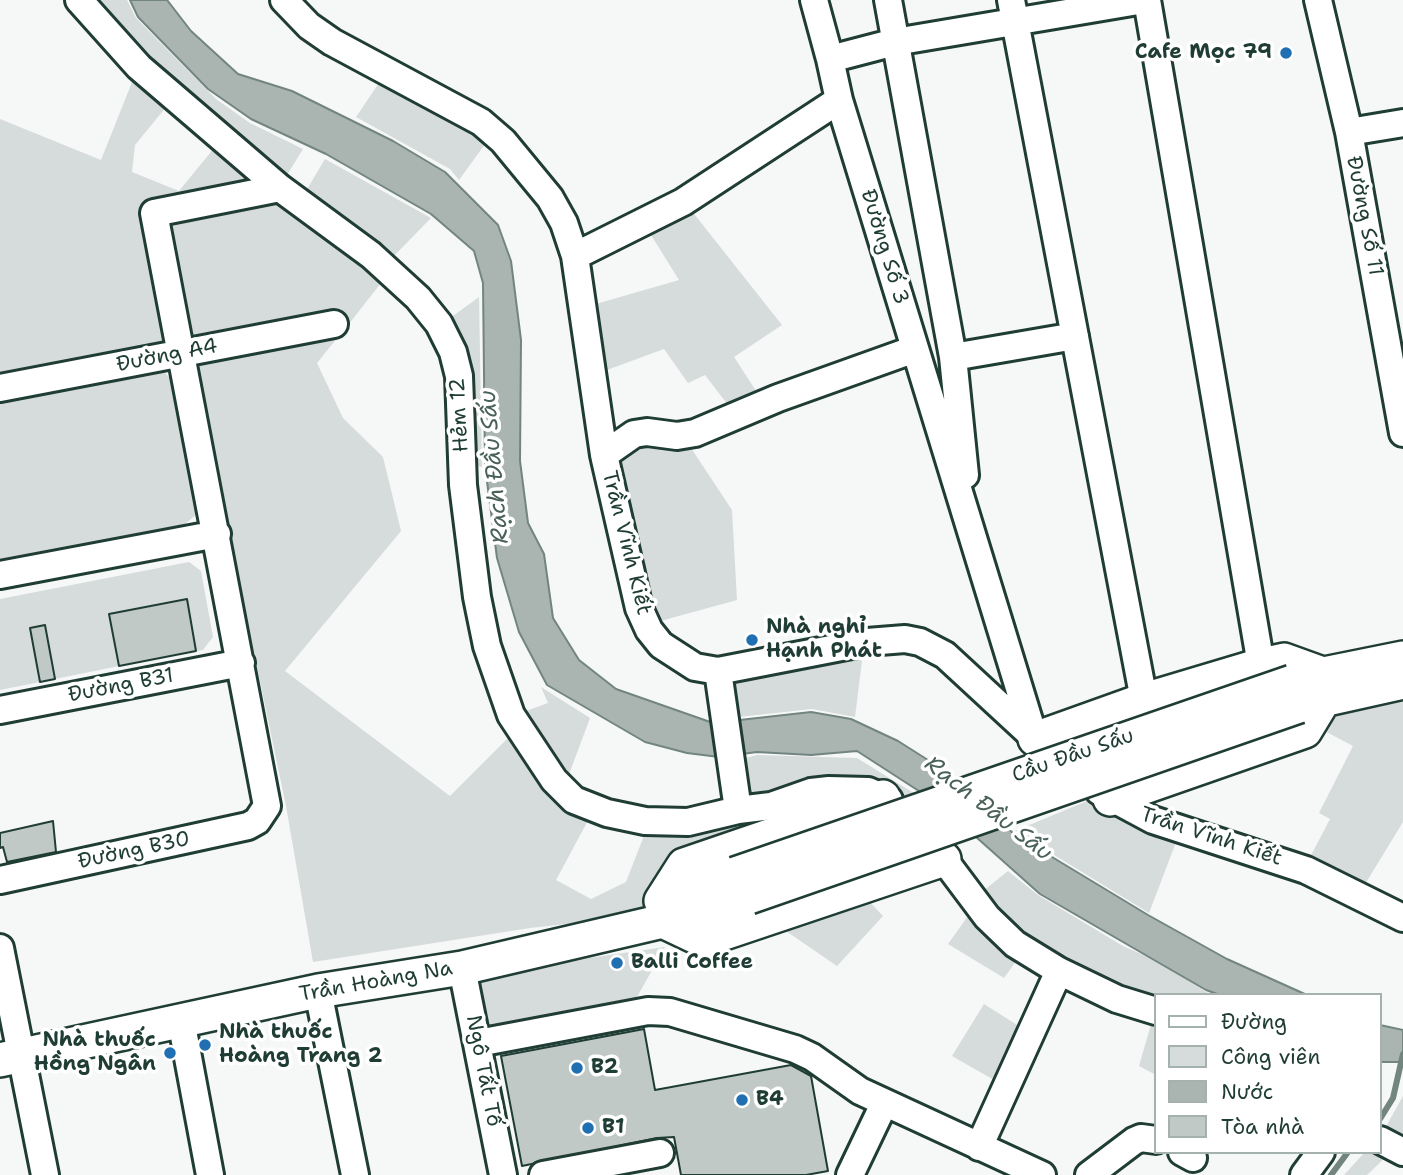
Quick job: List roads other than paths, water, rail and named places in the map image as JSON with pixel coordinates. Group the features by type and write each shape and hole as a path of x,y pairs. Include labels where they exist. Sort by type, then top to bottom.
{"main road":[{"path":"1309,690 1403,658"},
{"path":"1035,739 1144,700 1284,660 1309,690 1305,731 1110,799"},
{"path":"1309,690 1403,682"},
{"name":"Cầu Đầu Sấu","path":"742,885 1309,690"},
{"path":"883,797 684,865 662,911 702,940 944,859"},
{"name":"Trần Hoàng Na","path":"10,1050 181,1020 318,991 462,968 662,911 742,885"},
{"name":"Trần Hoàng Na","path":"10,1050 550,929 662,911"}],"street":[{"name":"Hẻm 12","path":"79,0 139,67 280,188 390,272 439,324 453,352 459,376 463,485 477,597 487,646 511,715 554,780 574,800 607,813 645,821 688,822 738,810 771,806 829,790 868,791 883,797"},
{"name":"Trần Vĩnh Kiết","path":"284,0 309,26 332,42 481,122 503,141 550,198 564,223 575,256 604,455 639,608 649,630 677,657 695,667 718,671 867,642 905,639 920,642 945,655 1035,739 1110,799 1153,820 1306,870 1402,916"},
{"name":"Đường Số 3","path":"814,0 839,100 1035,739"},
{"path":"888,0 953,357 971,533"},
{"path":"830,59 1013,11 1145,0 1261,665"},
{"name":"Đường Số 11","path":"1318,0 1391,297 1403,433"},
{"path":"1013,11 1144,700"},
{"path":"575,256 683,202 839,100"},
{"path":"1349,132 1403,122"},
{"path":"241,663 154,213 280,188"},
{"name":"Đường A4","path":"0,388 334,324"},
{"path":"953,357 1075,336"},
{"path":"604,455 634,434 647,432 677,436 695,433 778,398 915,349"},
{"path":"0,575 217,534"},
{"name":"Đường B31","path":"0,710 241,663"},
{"name":"Đường B30","path":"0,880 248,826 263,814 267,798 241,663"},
{"path":"718,671 738,810"},
{"path":"883,797 910,816 1000,933 1059,971 1117,999 1154,1010"},
{"path":"0,948 10,1050 46,1175"},
{"name":"Ngô Tất Tố","path":"462,968 503,1175"},
{"path":"979,1147 1059,971"},
{"path":"318,991 355,1175"},
{"path":"478,1044 659,1010 794,1049 884,1104 1042,1175"},
{"path":"181,1020 210,1175"},
{"path":"850,1175 884,1104"},
{"path":"1089,1175 1134,1141 1141,1138 1154,1140"},
{"path":"543,1175 587,1171 660,1153"},
{"path":"1304,1175 1320,1154"}],"water":[{"name":"Rạch Đầu Sấu","path":"130,0 167,0 191,31 238,74 292,91 393,141 445,172 498,225 511,261 521,340 520,461 528,523 544,554 553,618 579,660 616,689 713,723 811,712 851,719 898,741 939,767 1014,834 1227,959 1303,993 1214,993 1206,990 1040,894 939,804 857,751 811,755 757,752 719,757 687,753 645,742 547,685 519,632 497,558 485,466 483,283 474,251 431,214 326,154 251,119 208,89 138,17"},
{"path":"1382,1025 1403,1030 1403,1062 1382,1062"}],"waterway":[{"path":"1382,1116 1393,1098 1403,1054"},
{"path":"1331,1175 1347,1154"}],"place":[{"name":"Cafe Mọc 79","path":"1286,53"},
{"name":"Nhà nghỉ Hạnh Phát","path":"752,640"},
{"name":"Balli Coffee","path":"617,963"},
{"name":"Nhà thuốc Hoàng Trang 2","path":"205,1045"},
{"name":"Nhà thuốc Hồng Ngân","path":"170,1053"},
{"name":"B2","path":"577,1068"},
{"name":"B4","path":"742,1100"},
{"name":"B1","path":"588,1128"}]}
